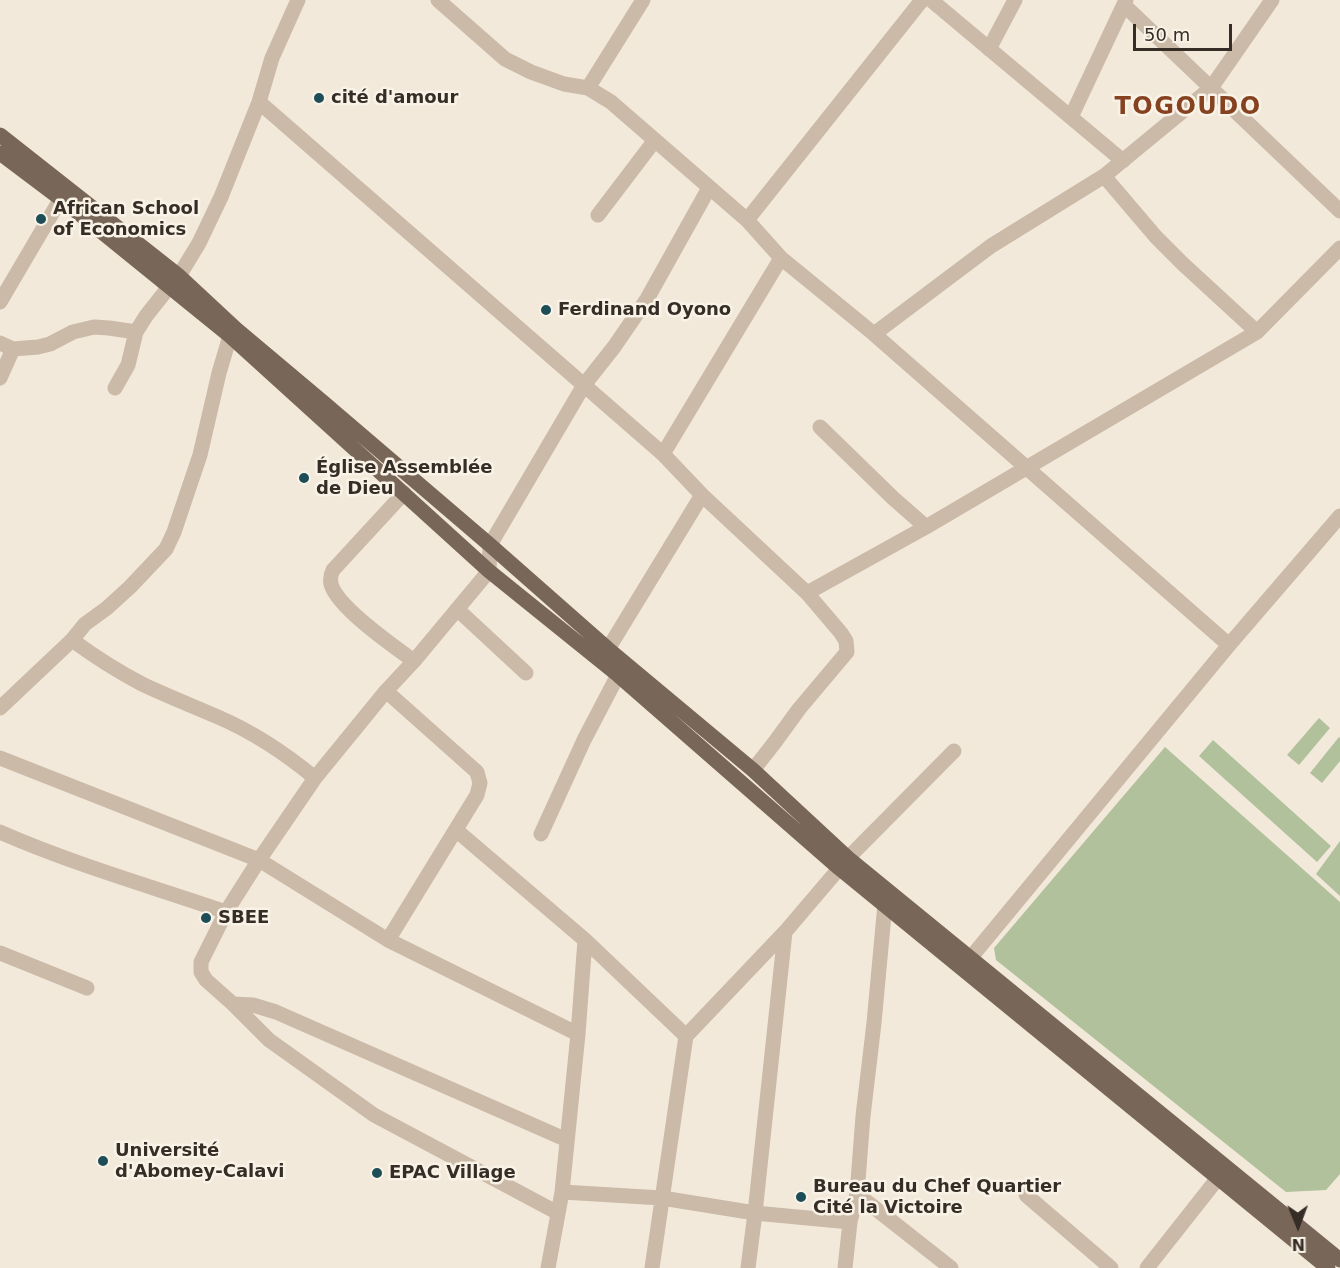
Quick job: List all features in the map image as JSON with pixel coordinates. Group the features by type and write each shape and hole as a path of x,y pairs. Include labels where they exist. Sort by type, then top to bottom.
{"main road":[{"path":"0,135 64,193"},
{"path":"0,153 121,232 230,336 490,544 608,649 753,770 885,904 966,963 1218,1178 1340,1260"},
{"path":"174,282 236,330 489,572 618,675 1277,1218 1322,1266"}],"street":[{"path":"115,388 128,365 136,332 174,282 199,243 221,197 259,102 272,58 298,0"},
{"path":"438,0 505,59 553,80 588,88 611,102 747,220 781,258 874,334 1229,645"},
{"path":"588,88 643,0"},
{"path":"747,220 922,0"},
{"path":"931,0 1123,161"},
{"path":"989,49 1016,0"},
{"path":"874,334 991,246 1104,176 1211,88 1272,0"},
{"path":"1071,117 1125,3 1340,211"},
{"path":"259,102 663,453 702,495 807,593 841,633 846,641 847,652 799,709 753,770"},
{"path":"598,215 655,140"},
{"path":"1104,176 1156,237 1257,332"},
{"path":"558,1212 375,1115 269,1040 206,980 201,972 201,962 226,912 315,778 489,572 490,544 584,385 647,299 709,188"},
{"path":"0,302 64,193"},
{"path":"807,593 1257,332 1340,248"},
{"path":"663,453 781,258"},
{"path":"0,378 7,346 28,348 50,344 73,332 94,327 136,332"},
{"path":"0,708 86,624 108,608 130,587 166,549 200,455 230,336"},
{"path":"820,427 892,498 926,526"},
{"path":"404,493 330,576 335,592 357,617 414,662"},
{"path":"608,649 702,495"},
{"path":"966,963 1229,645 1340,516"},
{"path":"458,609 526,673"},
{"path":"72,640 99,659 140,682 184,704 220,717 259,738 295,761 315,778"},
{"path":"541,834 584,740 618,675"},
{"path":"386,692 477,772 480,783 477,795 388,940"},
{"path":"652,1268 686,1036 784,932 844,863 954,751"},
{"path":"0,758 259,860 388,940 578,1034"},
{"path":"456,830 585,940 686,1036"},
{"path":"0,832 118,877 226,912"},
{"path":"845,1268 850,1222 857,1194 885,904"},
{"path":"748,1268 784,932"},
{"path":"548,1268 562,1192 585,940"},
{"path":"0,953 87,988"},
{"path":"233,1004 253,1005 276,1012 567,1140"},
{"path":"1147,1268 1218,1178"},
{"path":"562,1192 662,1198 755,1213 850,1222"},
{"path":"857,1194 951,1268"},
{"path":"1026,1195 1111,1268"}],"green space":[{"path":"1319,718 1330,728 1299,765 1287,755"},
{"path":"1339,737 1340,761 1322,783 1310,773"},
{"path":"1213,740 1331,846 1317,862 1199,756"},
{"path":"1165,747 1340,902 1340,1174 1326,1190 1286,1192 996,960 994,948"},
{"path":"1340,841 1340,896 1316,874"}],"place":[{"name":"cité d'amour","path":"319,98"},
{"name":"African School of Economics","path":"41,219"},
{"name":"Ferdinand Oyono","path":"546,310"},
{"name":"Église Assemblée de Dieu","path":"304,478"},
{"name":"SBEE","path":"206,918"},
{"name":"Université d'Abomey-Calavi","path":"103,1161"},
{"name":"EPAC Village","path":"377,1173"},
{"name":"Bureau du Chef Quartier Cité la Victoire","path":"801,1197"}],"district":[{"name":"TOGOUDO","path":"1188,108"}]}
